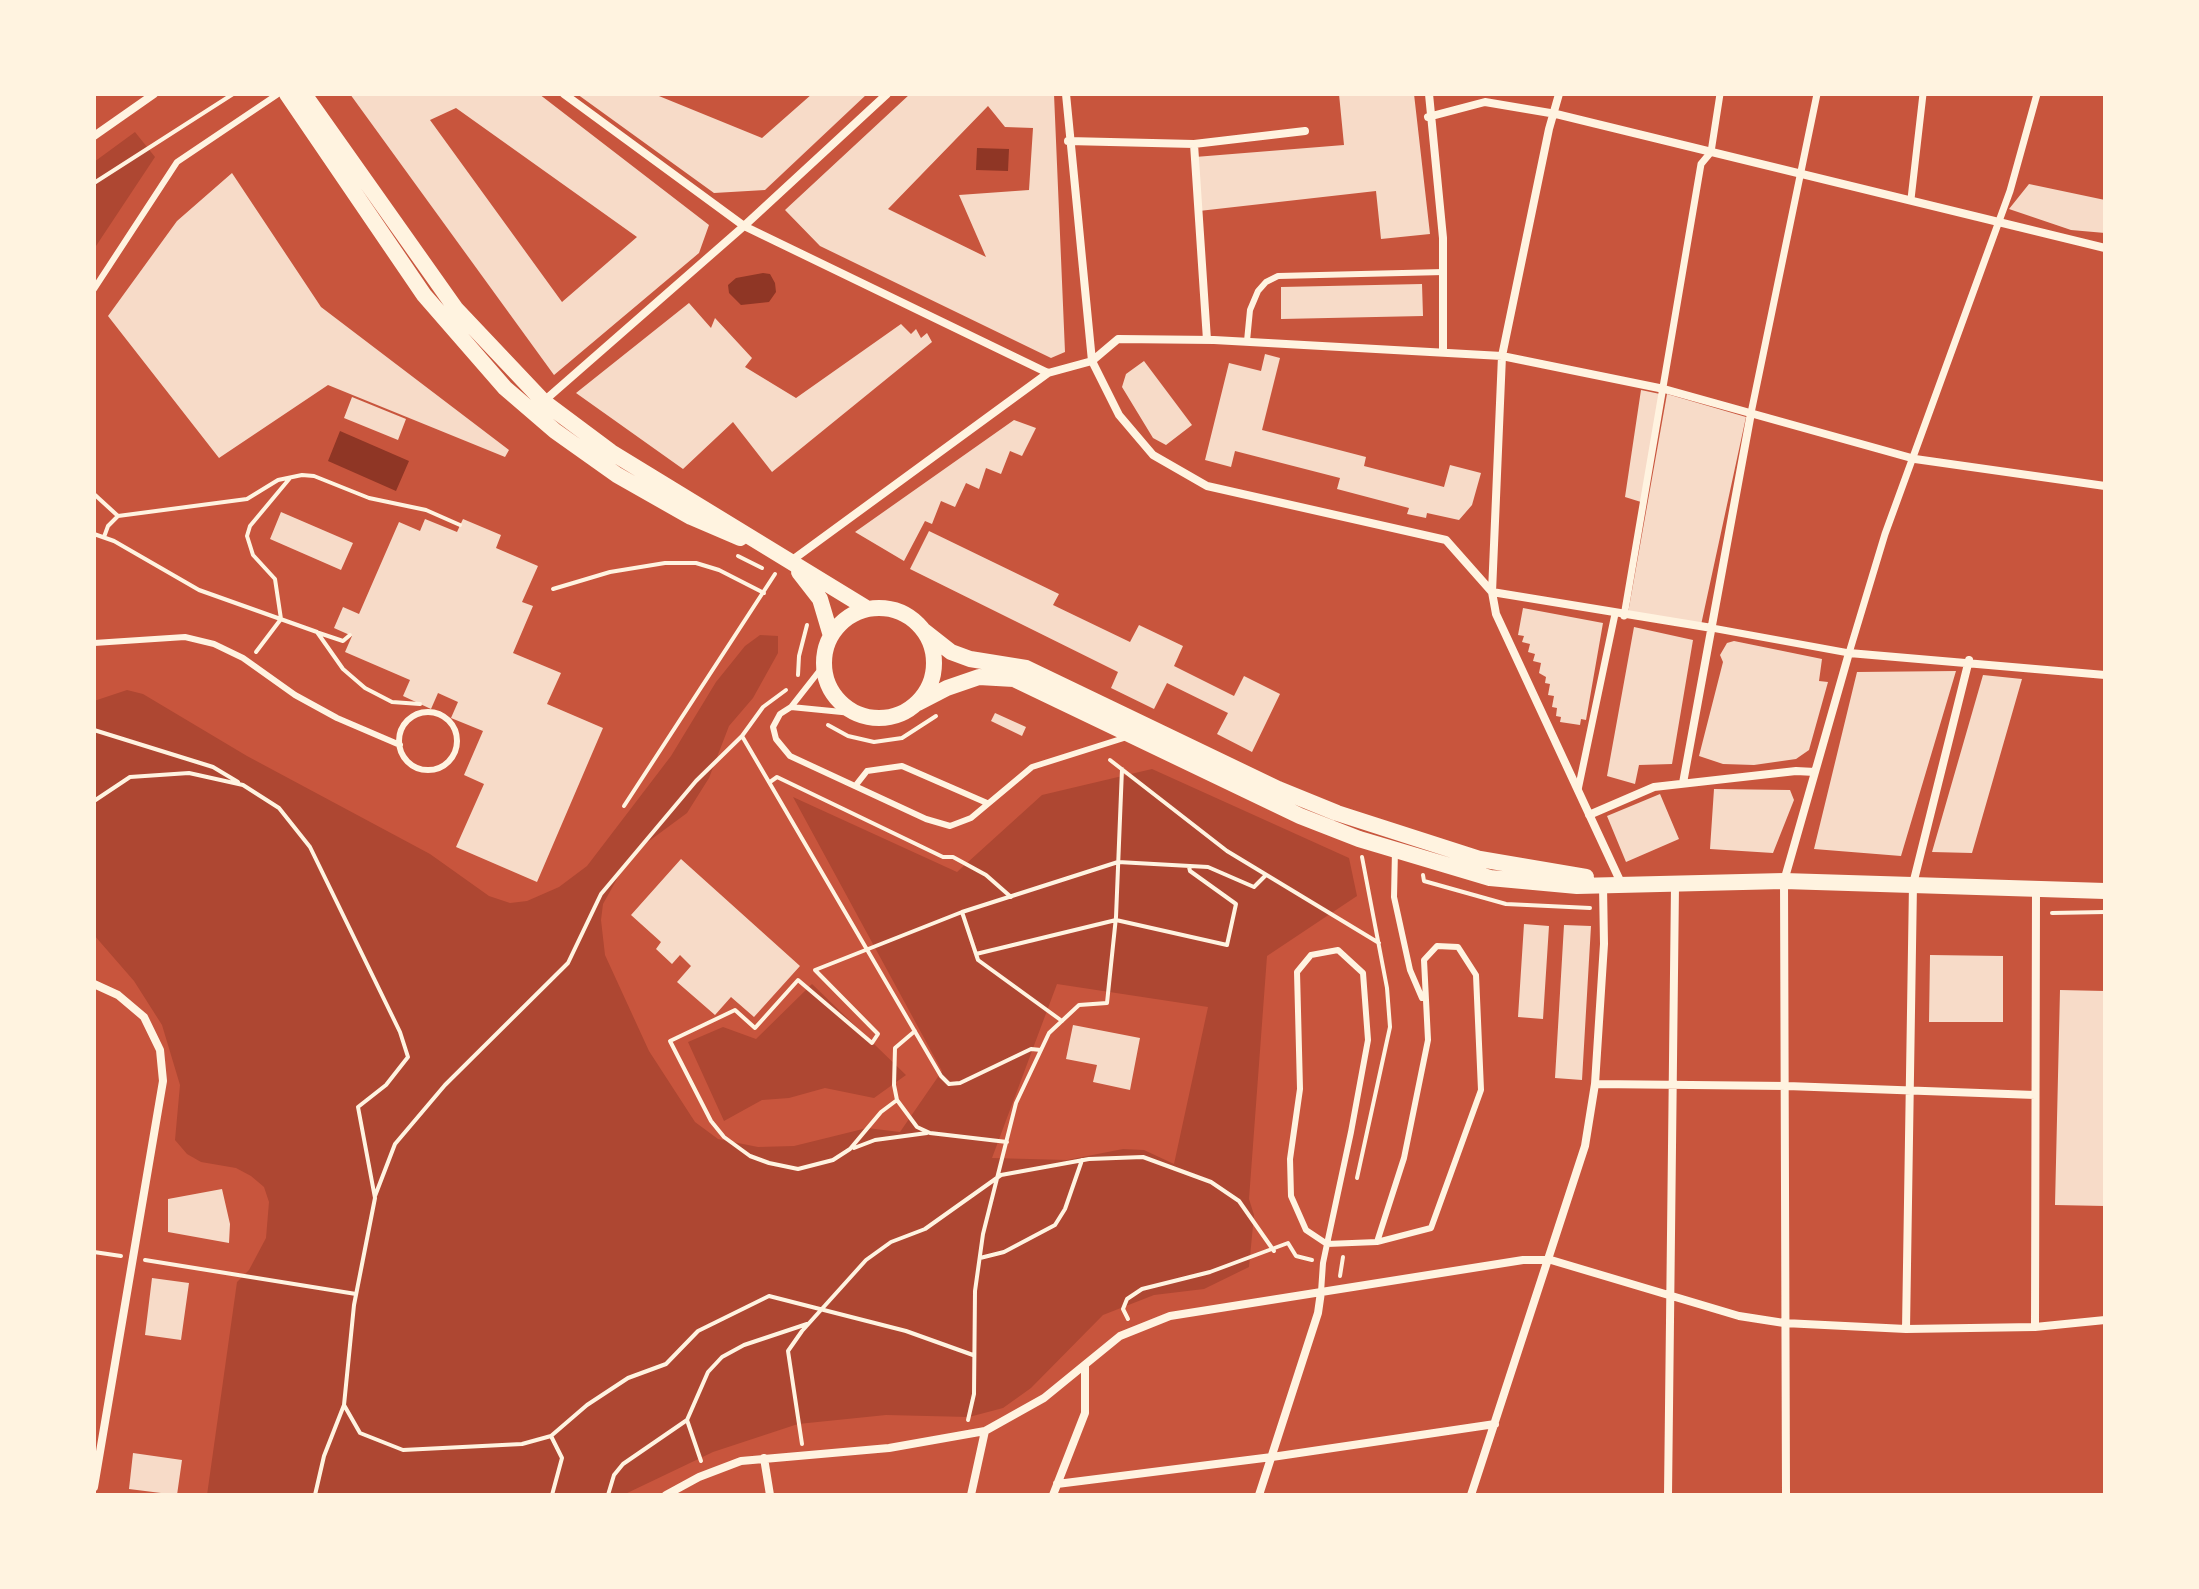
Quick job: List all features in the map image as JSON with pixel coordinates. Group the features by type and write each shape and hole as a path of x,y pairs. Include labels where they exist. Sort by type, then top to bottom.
{"main road":[{"path":"287,94 424,295 505,388 576,447 646,493 715,529 791,561 868,609 899,611 951,652 970,659 1026,668 1278,789 1350,818 1480,859 1622,886"},
{"path":"304,94 448,299 481,340 544,402 611,452 720,517 760,546"},
{"path":"791,561 820,599 831,636"},
{"path":"868,609 840,623 831,636 824,665 829,688 852,713 876,719 888,717 965,681 1003,676 1135,735 1300,816 1395,850 1490,878 1603,886 1784,881 2105,891"},
{"path":"918,703 933,674 930,646 923,630"}],"street":[{"path":"94,136 154,94"},
{"path":"564,94 744,226 1048,373"},
{"path":"544,402 744,226 887,94"},
{"path":"1066,94 1068,141 1092,361 1119,415 1153,455 1207,486 1446,540 1492,592 1849,653 1969,660 2105,675"},
{"path":"1429,94 1444,272 1443,351"},
{"path":"1559,94 1502,356 1492,592 1496,614 1622,886"},
{"path":"1578,790 1620,615 1664,389 1701,164 1711,152 1720,94"},
{"path":"1683,783 1751,413 1817,94"},
{"path":"1911,199 1923,94"},
{"path":"1786,1495 1784,881 1885,534 1915,459 1999,222 2037,94"},
{"path":"1430,117 1485,102 1556,114 2105,248"},
{"path":"1068,141 1194,144 1305,131"},
{"path":"1194,144 1207,340"},
{"path":"791,561 1048,373 1092,361 1118,339 1247,341 1502,356 1664,389 1915,459 2105,486"},
{"path":"1906,1329 1913,1091 1913,884 1969,660"},
{"path":"1589,815 1646,789 1815,772"},
{"path":"1471,1495 1551,1260 1585,1146 1595,1084 1604,944 1603,886"},
{"path":"1668,1495 1675,886"},
{"path":"2035,1327 2036,889"},
{"path":"94,984 118,995 144,1017 160,1050 163,1081 136,1258 94,1487"},
{"path":"1595,1084 1787,1086 2035,1095"},
{"path":"666,1495 706,1474 764,1458 889,1448 985,1431 1044,1398 1134,1329 1170,1316 1523,1260 1551,1260 1739,1316 1784,1323 1906,1329 2035,1327 2105,1320"},
{"path":"1259,1495 1318,1313 1321,1292"},
{"path":"1053,1495 1085,1413 1085,1365"},
{"path":"1057,1484 1272,1457 1495,1424"},
{"path":"971,1495 985,1431"},
{"path":"764,1458 770,1495"}],"lane":[{"path":"94,289 177,162 278,94"},
{"path":"1247,341 1254,300 1266,282 1278,276 1444,272"},
{"path":"94,643 185,637 214,644 250,662 295,695 400,745 409,762 417,768 435,770 451,759 457,741 456,732 444,717 426,713 417,715 403,727 400,745"},
{"path":"824,665 791,707 780,714 773,727 776,739 790,756 939,824 961,824 1032,767 1135,735"},
{"path":"791,707 852,713"},
{"path":"856,785 867,771 902,766 987,803"},
{"path":"1395,850 1394,897 1410,970 1424,1002"},
{"path":"1321,1292 1327,1244 1368,1040 1363,973 1338,950 1311,955 1297,972 1300,1089 1290,1159 1291,1196 1306,1230 1327,1244 1377,1242 1431,1228 1481,1090 1476,975 1458,947 1437,946 1424,960 1428,1040 1404,1158 1377,1242"}],"path":[{"path":"94,183 233,94"},
{"path":"250,662 281,619 275,579 253,555 247,536 250,526 291,476"},
{"path":"104,537 108,526 118,516 247,499 291,476 314,476 369,498 426,510 460,525"},
{"path":"94,494 118,516"},
{"path":"94,534 199,590 343,641 350,635"},
{"path":"553,589 610,572 665,563 696,563 719,570 764,593"},
{"path":"624,806 775,574"},
{"path":"317,632 343,669 365,688 392,702 420,704"},
{"path":"816,719 848,736 883,741 917,730 944,707"},
{"path":"94,730 213,767 279,808 310,847 400,1032 408,1057 386,1085 358,1107 375,1198"},
{"path":"315,1495 324,1456 344,1405 356,1294 375,1198 395,1144 445,1085 568,963 601,894 696,781 742,736 949,1084 960,1083 1031,1049 1041,1050"},
{"path":"1110,760 1227,851 1379,943"},
{"path":"965,1434 974,1394 973,1355 980,1258 1016,1103 1049,1033 1079,1005 1107,1003 1116,920 1122,769"},
{"path":"94,801 130,777 189,773 243,785"},
{"path":"770,782 777,777 943,857 953,857 986,875 1011,897"},
{"path":"1360,850 1374,919"},
{"path":"1007,1142 930,1133 875,1140 850,1149 833,1160 798,1169 750,1156 724,1137 711,1121 670,1041 735,1010 755,1028 798,980 872,1043 878,1034 815,970 962,912 1118,862 1208,867 1254,887 1266,875"},
{"path":"976,954 1116,920 1227,945 1236,904 1190,871 1189,867"},
{"path":"2036,922 2048,922 2055,911 2105,912"},
{"path":"962,912 978,960 1062,1021"},
{"path":"915,1031 895,1048 897,1100 917,1127 930,1133"},
{"path":"850,1149 881,1112 897,1100"},
{"path":"803,1454 788,1351 807,1324 866,1260 891,1242 925,1229 1001,1175 1082,1160 1143,1157 1211,1182 1239,1201 1274,1251"},
{"path":"980,1258 1004,1252 1055,1225 1065,1209 1082,1160"},
{"path":"1134,1329 1123,1309 1132,1293 1178,1282 1274,1251 1288,1243 1296,1256"},
{"path":"94,1252 356,1294"},
{"path":"344,1405 360,1433 403,1450 522,1444 551,1436 587,1405 628,1378 666,1364 698,1331 769,1296 906,1331 973,1355"},
{"path":"608,1495 614,1475 623,1464 687,1420 708,1372 722,1357 744,1345 807,1324"},
{"path":"687,1420 706,1474"},
{"path":"551,1436 562,1458 552,1495"}],"shaded area":[{"path":"135,132 155,157 94,249 94,162"},
{"path":"977,148 1009,149 1008,171 976,170"},
{"path":"770,274 775,283 776,292 769,302 741,305 729,293 728,285 736,278"},
{"path":"340,431 409,461 396,491 328,461"},
{"path":"760,635 778,636 778,653 753,698 729,726 709,778 687,813 645,844 622,870 603,904 601,920 605,955 649,1051 695,1122 718,1139 758,1147 794,1146 867,1128 900,1132 942,1071 793,797 957,872 1042,795 1152,769 1349,858 1357,896 1267,956 1249,1199 1254,1215 1249,1267 1204,1289 1154,1295 1103,1315 1031,1388 1003,1408 969,1417 886,1415 798,1424 713,1452 623,1495 207,1495 237,1282 249,1270 266,1238 269,1202 264,1187 251,1176 236,1168 201,1162 187,1154 175,1140 180,1085 162,1025 134,981 94,935 94,701 127,690 143,694 247,756 430,854 489,896 510,903 527,901 559,887 587,866 671,756 716,682 745,646","holes":["1057,984 1208,1007 1174,1164 1144,1150 1123,1149 1067,1160 992,1158"]},
{"path":"812,984 906,1075 874,1098 825,1088 789,1098 762,1100 724,1121 688,1042 723,1027 756,1039"}],"building":[{"path":"350,94 539,94 709,225 699,253 554,375","holes":["456,108 637,237 562,302 430,120"]},
{"path":"577,94 654,94 762,138 812,94 867,94 765,190 714,193"},
{"path":"910,94 1054,94 1065,352 1051,358 820,246 785,210","holes":["988,106 1005,127 1033,128 1029,190 959,195 986,257 888,209"]},
{"path":"1339,94 1414,94 1430,234 1381,239 1376,191 1199,211 1195,157 1344,145"},
{"path":"232,173 321,307 509,450 505,457 328,385 219,458 108,316 177,221"},
{"path":"2029,184 2105,200 2105,233 2071,230 2009,209"},
{"path":"1422,284 1423,316 1281,319 1281,287"},
{"path":"689,303 711,328 715,318 752,358 745,367 796,398 901,324 911,334 916,329 921,338 927,333 932,342 772,472 733,422 683,469 576,393"},
{"path":"1265,354 1280,358 1262,430 1366,457 1364,466 1444,487 1450,465 1481,473 1472,505 1459,520 1427,513 1426,518 1407,514 1409,508 1337,489 1340,478 1235,451 1231,467 1205,460 1229,363 1261,371"},
{"path":"1144,361 1192,425 1166,445 1153,438 1122,387 1126,374"},
{"path":"1641,390 1660,394 1641,502 1625,497"},
{"path":"1667,394 1746,417 1701,625 1628,613"},
{"path":"352,397 406,419 398,440 344,418"},
{"path":"1014,420 1036,428 1022,456 1010,451 1001,474 986,468 979,489 966,483 955,507 941,501 932,524 925,521 904,561 855,532"},
{"path":"281,512 353,543 341,570 270,539"},
{"path":"425,519 457,532 463,519 501,535 496,548 538,566 522,602 533,606 513,653 561,673 547,704 603,728 537,882 456,847 484,784 464,775 483,731 451,718 458,702 438,693 431,709 403,696 410,680 345,652 352,636 334,628 343,607 359,614 399,522 420,531"},
{"path":"929,531 1059,594 1053,605 1130,642 1139,625 1183,646 1174,666 1234,696 1244,676 1280,694 1252,752 1217,734 1228,713 1167,683 1154,709 1111,688 1118,672 910,569"},
{"path":"1523,608 1603,623 1586,720 1581,719 1580,725 1560,722 1561,717 1556,716 1557,708 1552,707 1554,696 1548,695 1550,684 1545,683 1546,677 1539,673 1541,663 1533,661 1535,654 1528,652 1530,644 1522,642 1524,636 1518,635"},
{"path":"1634,627 1693,640 1672,764 1639,765 1635,784 1607,776"},
{"path":"1734,641 1822,659 1819,681 1828,682 1809,750 1796,759 1754,765 1723,764 1699,756 1723,662 1720,655 1727,643"},
{"path":"1956,671 1901,856 1814,849 1857,672"},
{"path":"1983,675 2022,679 1972,853 1932,852"},
{"path":"995,713 1026,727 1022,736 991,721"},
{"path":"1714,789 1790,790 1794,800 1773,853 1710,849"},
{"path":"1660,794 1679,839 1626,862 1607,816"},
{"path":"681,859 800,966 754,1017 731,997 715,1015 677,982 691,966 680,955 672,964 656,949 661,942 631,915"},
{"path":"1524,924 1549,926 1543,1019 1518,1017"},
{"path":"1564,925 1591,926 1582,1080 1555,1078"},
{"path":"1930,955 2003,956 2003,1022 1929,1022"},
{"path":"2060,990 2105,991 2105,1206 2055,1205"},
{"path":"1073,1025 1140,1038 1130,1090 1093,1082 1097,1065 1066,1059"},
{"path":"222,1189 230,1224 229,1243 168,1232 168,1199"},
{"path":"152,1278 189,1283 181,1340 145,1335"},
{"path":"133,1453 182,1460 177,1495 129,1489"}]}
